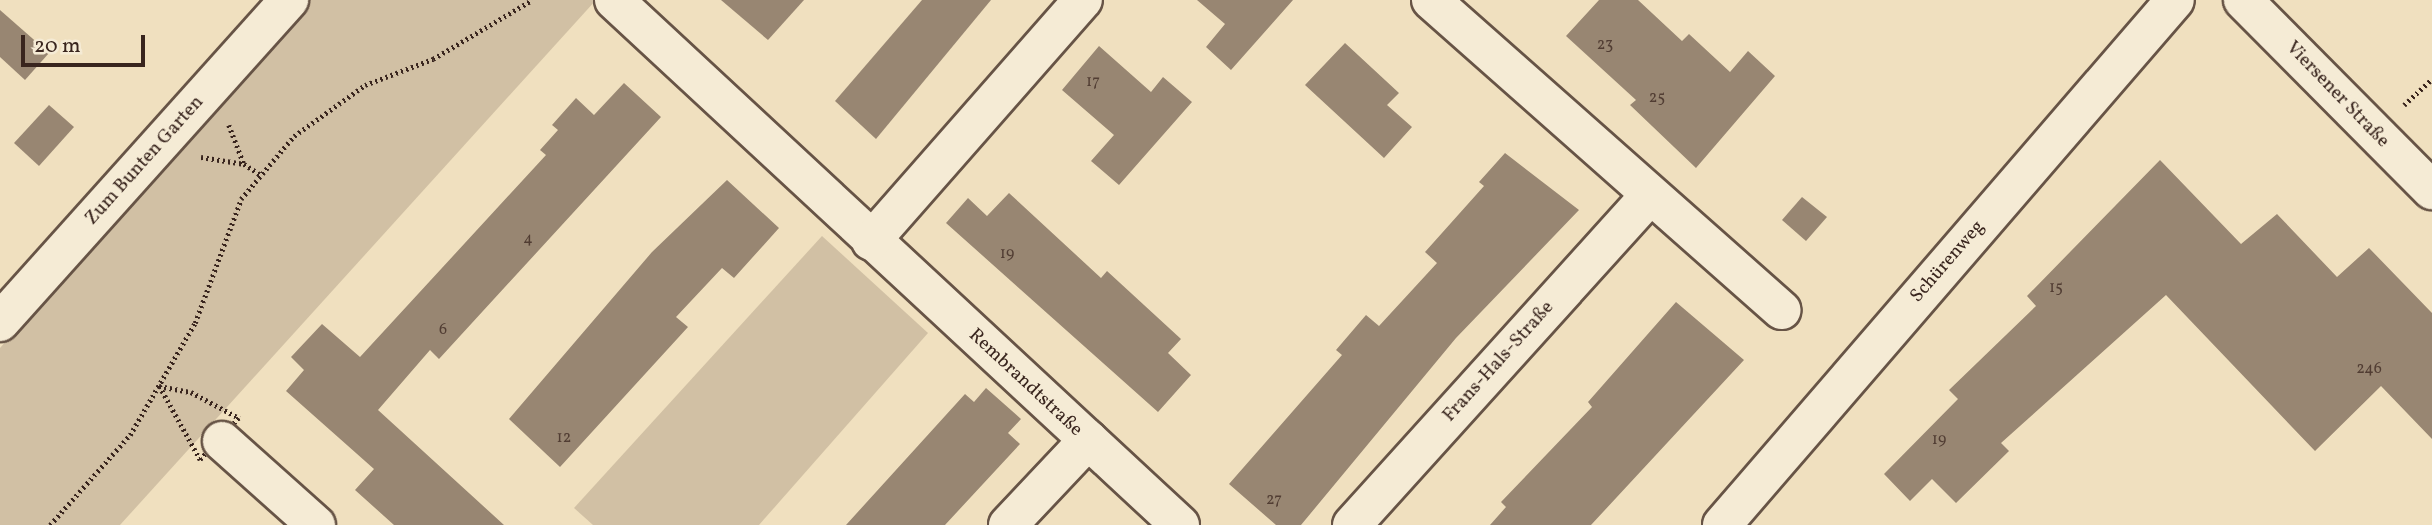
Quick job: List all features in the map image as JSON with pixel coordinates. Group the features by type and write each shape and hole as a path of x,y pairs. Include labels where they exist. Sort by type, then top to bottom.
{"street":[{"name":"Zum Bunten Garten","path":"0,322 288,0"},
{"name":"Rembrandtstraße","path":"614,0 1180,525"},
{"path":"871,240 1083,0"},
{"path":"1431,0 1647,198 1780,310"},
{"name":"Schürenweg","path":"1722,525 2175,0"},
{"name":"Viersener Straße","path":"2243,0 2432,190"},
{"name":"Frans-Hals-Straße","path":"1352,525 1647,198"},
{"path":"220,440 316,525"},
{"path":"1008,525 1088,440"}],"path":[{"path":"50,525 130,435 195,323 241,199 294,136 365,85 433,59 532,0"},
{"path":"209,89 244,164 261,175"},
{"path":"159,386 220,440"},
{"path":"159,386 191,392 220,440"}],"shaded area":[{"path":"302,0 596,0 120,525 0,525 0,348"},
{"path":"822,236 928,333 759,525 593,525 574,508"}],"building":[{"path":"721,0 804,0 768,40"},
{"path":"922,0 991,0 876,139 835,101"},
{"path":"1197,0 1293,0 1231,70 1206,47 1225,24"},
{"path":"1599,0 1638,0 1682,41 1689,34 1730,72 1748,51 1775,76 1696,168 1630,105 1636,100 1566,36"},
{"path":"0,10 49,53 25,80 0,57"},
{"path":"1345,43 1399,93 1387,105 1412,127 1384,158 1305,85"},
{"path":"1099,46 1151,92 1163,77 1192,102 1119,185 1091,161 1114,135 1062,90"},
{"path":"624,83 661,117 439,359 430,350 378,410 504,525 394,525 355,490 374,469 286,391 304,370 291,357 322,324 360,357 546,155 540,150 558,130 552,125 576,98 594,115"},
{"path":"49,105 74,127 39,166 14,143"},
{"path":"1505,153 1579,210 1456,338 1301,525 1276,525 1229,484 1342,355 1336,350 1366,315 1379,326 1437,263 1425,252 1484,186 1479,182"},
{"path":"2160,160 2241,244 2277,214 2337,277 2369,248 2432,313 2432,439 2381,386 2315,451 2166,295 2001,443 2009,451 1956,503 1932,479 1910,501 1884,474 1958,399 1949,390 2036,306 2027,296"},
{"path":"727,180 779,228 734,278 722,268 676,317 688,327 560,467 509,419 652,252"},
{"path":"1009,193 1101,278 1107,271 1181,339 1168,353 1191,375 1158,412 946,223 968,198 987,216"},
{"path":"1802,197 1827,217 1806,241 1782,220"},
{"path":"1676,302 1744,360 1591,525 1490,525 1506,507 1501,502 1592,407 1588,402"},
{"path":"986,388 1021,419 1008,433 1020,444 945,525 846,525 965,394 974,402"}]}
